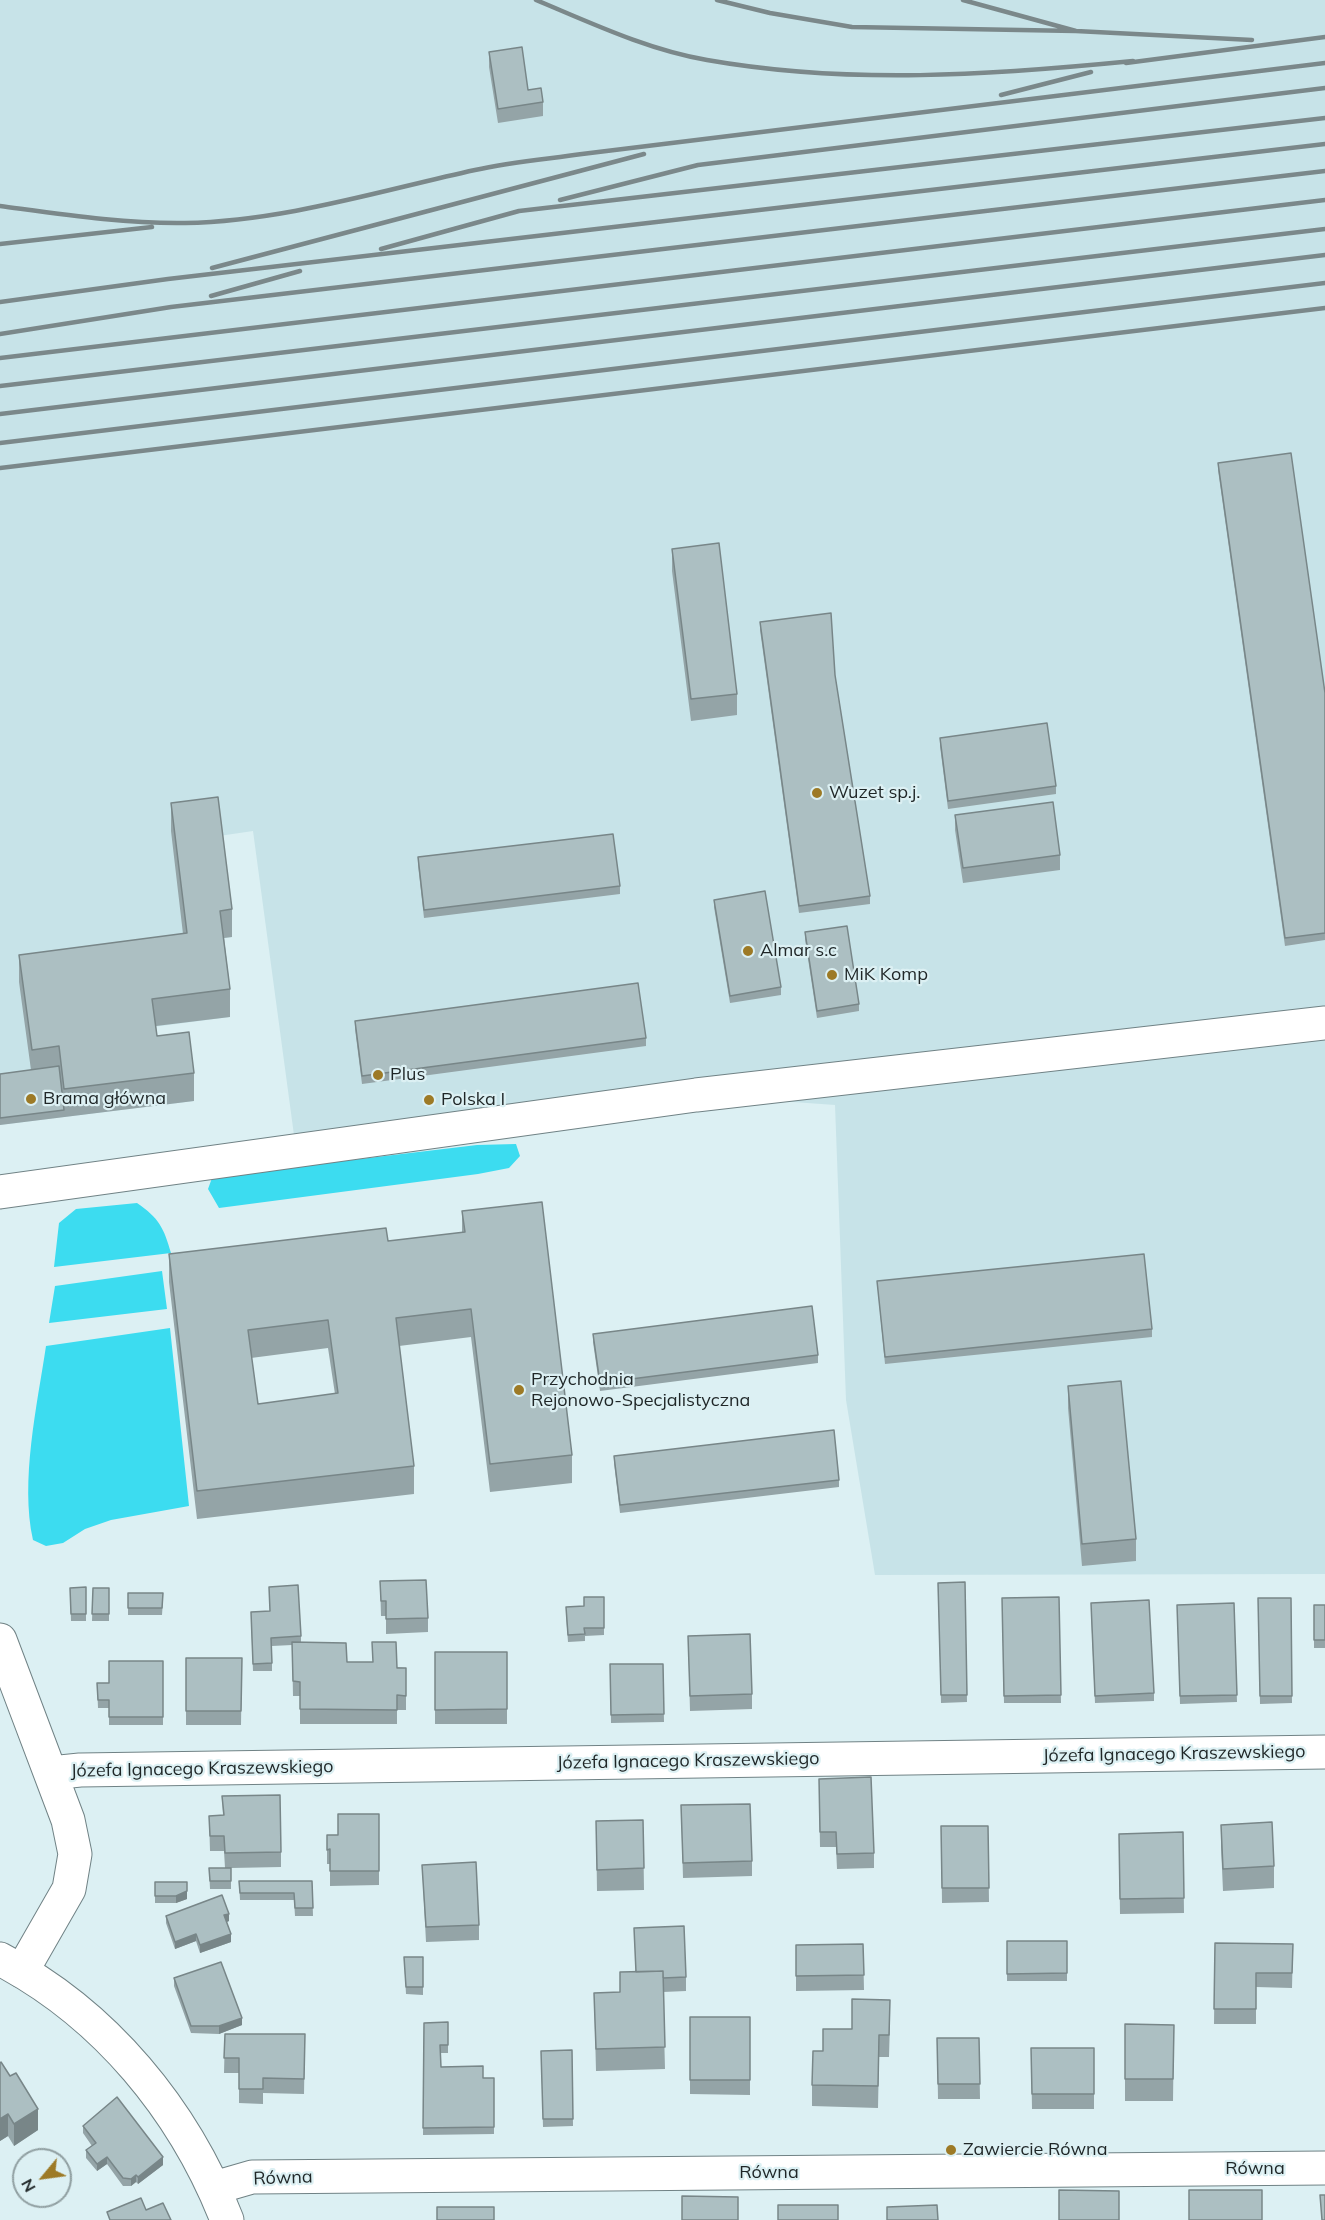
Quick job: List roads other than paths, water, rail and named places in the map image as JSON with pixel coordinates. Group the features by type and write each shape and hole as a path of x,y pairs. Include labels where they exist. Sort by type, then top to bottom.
{"street":[{"path":"0,1192 696,1095 1325,1023"},
{"path":"0,1640 68,1820 75,1854 69,1889 11,1965 82,2014 140,2070 176,2119 214,2188 226,2220"},
{"name":"Józefa Ignacego Kraszewskiego","path":"51,1773 80,1770 1325,1752"},
{"name":"Równa","path":"214,2188 252,2177 1325,2168"}],"railway":[{"path":"536,0 663,50 707,60 760,68 814,73 920,75 1026,70 1133,61"},
{"path":"717,0 770,13 852,27 1076,31"},
{"path":"963,0 1076,31 1252,40"},
{"path":"1126,63 1325,37"},
{"path":"0,206 139,222 222,221 331,204 475,170 515,163 1325,63"},
{"path":"1001,95 1091,72"},
{"path":"560,200 698,165 1325,88"},
{"path":"381,249 519,211 1325,118"},
{"path":"0,302 168,279 1325,144"},
{"path":"212,268 644,154"},
{"path":"0,334 171,307 1325,171"},
{"path":"0,358 1325,200"},
{"path":"0,244 152,227"},
{"path":"0,386 1325,229"},
{"path":"0,414 1325,255"},
{"path":"211,296 300,271"},
{"path":"0,443 1325,283"},
{"path":"0,468 1325,308"}],"place":[{"name":"Wuzet sp.j.","path":"817,793"},
{"name":"Almar s.c","path":"748,951"},
{"name":"MiK Komp","path":"832,975"},
{"name":"Plus","path":"378,1075"},
{"name":"Brama główna","path":"31,1099"},
{"name":"Polska I","path":"429,1100"},
{"name":"Przychodnia Rejonowo-Specjalistyczna","path":"519,1390"},
{"name":"Zawiercie Równa","path":"951,2150"}]}
